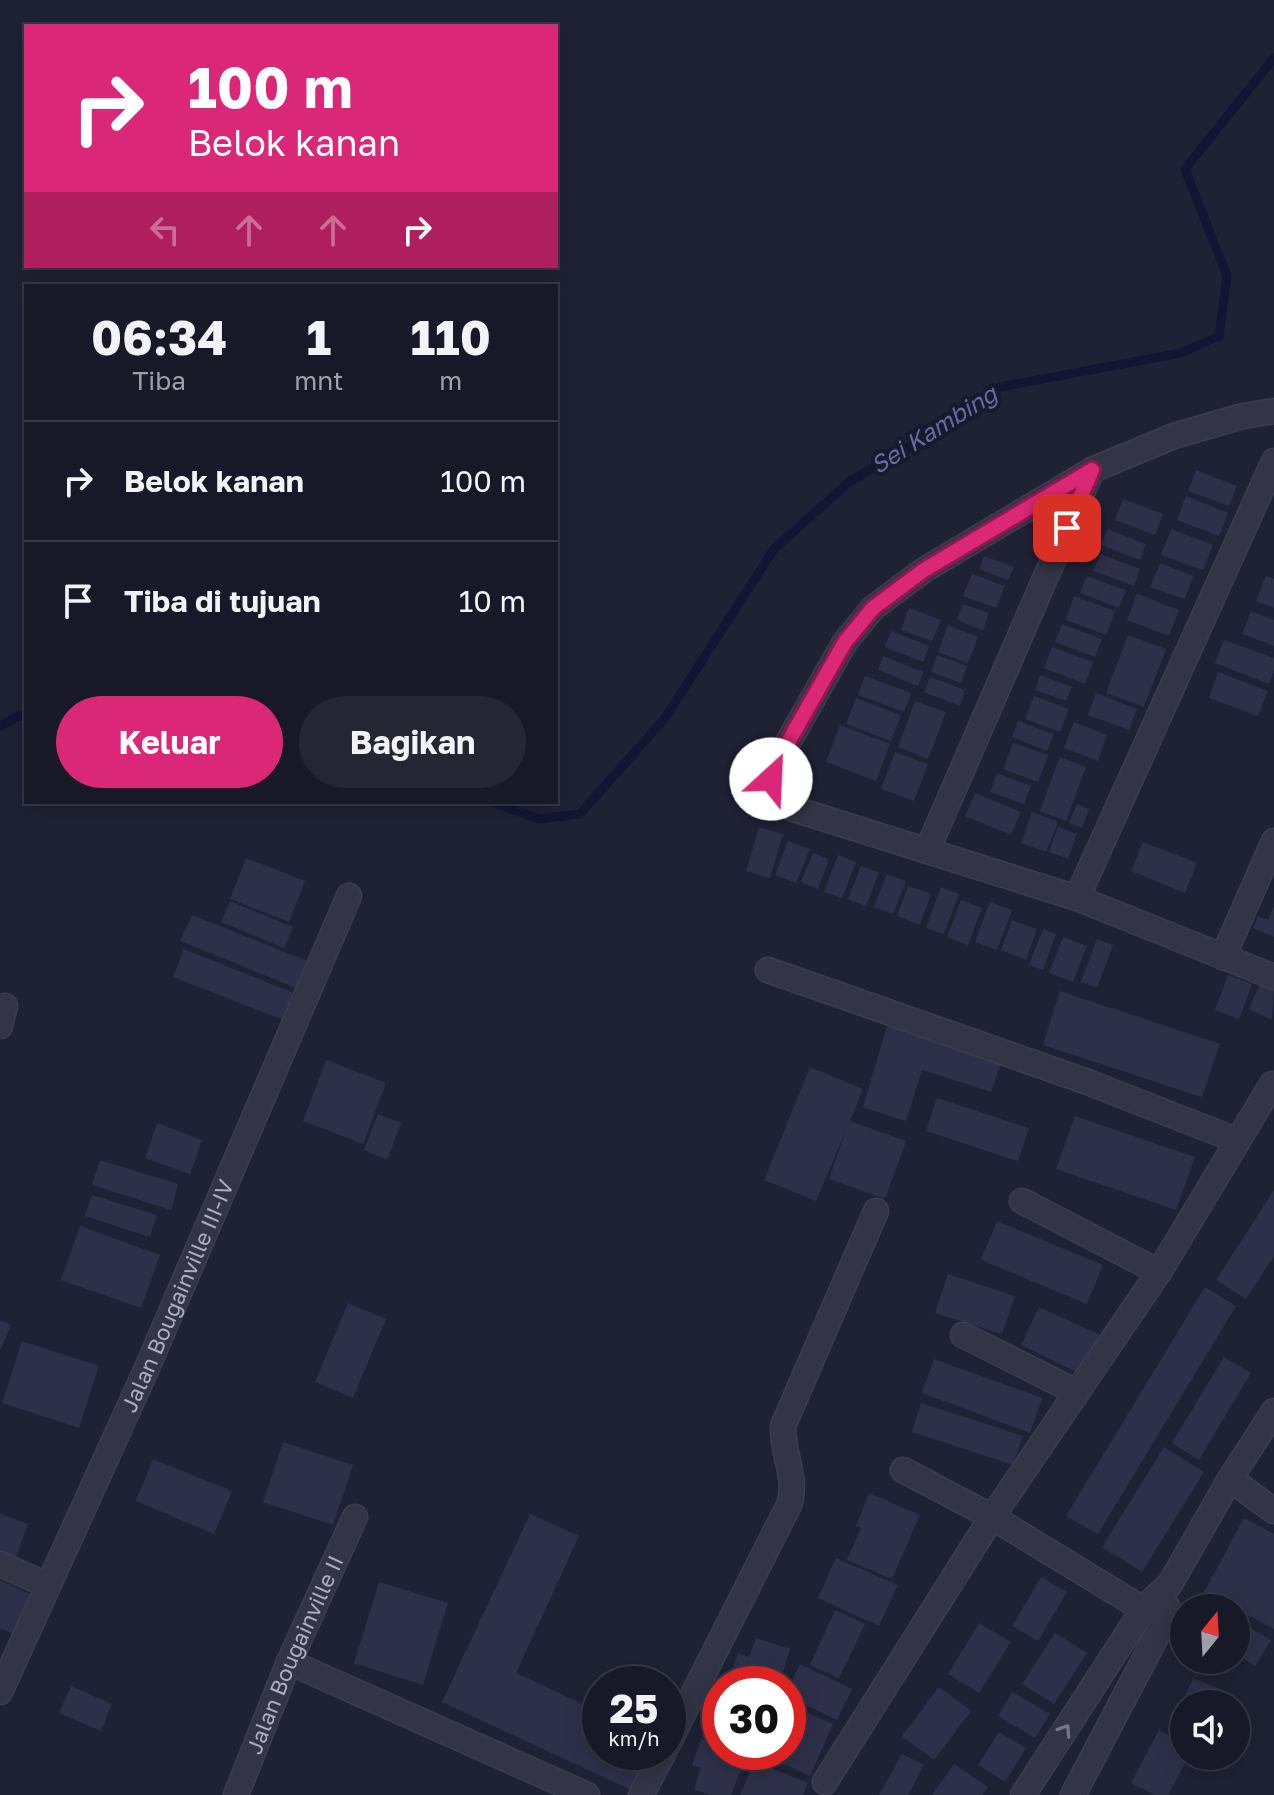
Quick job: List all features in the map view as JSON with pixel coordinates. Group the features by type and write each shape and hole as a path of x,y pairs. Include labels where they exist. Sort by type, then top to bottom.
{"street":[{"path":"1274,411 1243,416 1174,436 1092,470 924,570 873,608 845,642 774,767 772,791 775,797 791,808 1077,898 1274,977"},
{"path":"1077,898 1274,461"},
{"path":"927,851 1092,470"},
{"path":"1223,957 1274,841"},
{"name":"Jalan Bougainville III-IV","path":"0,1692 147,1368 349,896"},
{"path":"768,970 1085,1081 1236,1140"},
{"path":"825,1782 992,1517 1159,1272 1272,1084"},
{"path":"1022,1201 1159,1272"},
{"path":"686,1708 789,1505 793,1483 782,1440 783,1426 876,1211"},
{"path":"963,1335 1076,1392"},
{"path":"1023,1795 1144,1608 1170,1584 1230,1479 1274,1411"},
{"path":"903,1470 992,1517 1170,1625"},
{"path":"1230,1479 1274,1511"},
{"name":"Jalan Bougainville II","path":"236,1795 289,1662 355,1517"},
{"path":"0,1564 47,1585"},
{"path":"1170,1584 1171,1594"},
{"path":"1073,1795 1170,1635"},
{"path":"289,1662 587,1795"},
{"path":"641,1795 654,1770"}],"building":[{"path":"1196,470 1237,486 1229,506 1188,491"},
{"path":"1186,496 1228,513 1219,536 1177,520"},
{"path":"1123,499 1163,514 1155,535 1115,520"},
{"path":"1107,529 1146,544 1140,560 1101,545"},
{"path":"1171,529 1213,545 1203,570 1161,555"},
{"path":"1100,554 1140,569 1134,586 1093,571"},
{"path":"984,556 1014,567 1008,580 979,569"},
{"path":"1160,563 1193,576 1185,599 1150,587"},
{"path":"972,574 1005,586 996,608 963,596"},
{"path":"1087,576 1126,590 1119,608 1080,593"},
{"path":"1266,576 1274,579 1274,608 1256,601"},
{"path":"1137,594 1179,610 1169,636 1127,620"},
{"path":"1074,596 1115,611 1106,635 1066,620"},
{"path":"963,604 989,613 983,630 957,620"},
{"path":"909,608 941,620 932,641 901,630"},
{"path":"1251,611 1274,620 1274,646 1242,634"},
{"path":"1062,624 1102,639 1095,657 1055,642"},
{"path":"948,625 978,637 968,663 938,652"},
{"path":"891,631 929,646 923,662 885,647"},
{"path":"1128,635 1166,649 1144,707 1106,693"},
{"path":"1224,640 1274,658 1274,671 1269,684 1215,663"},
{"path":"1052,647 1093,662 1085,684 1044,668"},
{"path":"937,655 967,666 961,683 931,672"},
{"path":"883,656 923,672 918,686 878,670"},
{"path":"1218,672 1268,691 1258,716 1209,698"},
{"path":"1040,675 1072,687 1066,701 1035,690"},
{"path":"865,676 911,693 904,712 858,695"},
{"path":"930,677 965,690 960,706 924,692"},
{"path":"1096,693 1137,709 1129,730 1088,715"},
{"path":"1034,696 1069,709 1060,732 1025,719"},
{"path":"856,698 901,715 891,741 846,724"},
{"path":"915,701 946,712 928,759 898,747"},
{"path":"1018,721 1054,734 1047,751 1012,737"},
{"path":"1074,722 1107,735 1098,761 1064,748"},
{"path":"840,725 890,744 876,781 826,762"},
{"path":"1013,743 1048,755 1038,782 1003,769"},
{"path":"895,752 928,764 914,801 881,789"},
{"path":"1060,757 1086,767 1066,821 1040,811"},
{"path":"997,773 1031,786 1024,804 990,792"},
{"path":"975,793 1021,812 1011,835 965,816"},
{"path":"1077,804 1089,809 1082,828 1069,823"},
{"path":"1032,812 1058,822 1046,852 1021,843"},
{"path":"759,827 783,834 770,878 746,871"},
{"path":"1058,827 1077,834 1068,859 1049,852"},
{"path":"788,841 810,849 796,883 775,875"},
{"path":"1143,842 1197,863 1185,893 1131,871"},
{"path":"813,853 829,859 818,889 801,882"},
{"path":"838,855 856,862 842,898 824,892"},
{"path":"246,858 305,881 289,922 230,899"},
{"path":"861,866 879,872 866,906 848,899"},
{"path":"887,874 906,881 893,914 874,907"},
{"path":"908,886 931,894 920,925 897,916"},
{"path":"941,887 959,894 944,934 926,928"},
{"path":"961,900 982,908 968,945 947,937"},
{"path":"230,901 293,927 284,948 221,922"},
{"path":"990,902 1012,910 997,950 975,942"},
{"path":"1274,906 1274,937 1253,928 1258,916 1268,920"},
{"path":"192,915 317,965 306,992 180,941"},
{"path":"1012,920 1037,929 1026,960 1001,950"},
{"path":"1043,929 1056,934 1043,970 1029,965"},
{"path":"1063,937 1087,946 1073,982 1049,973"},
{"path":"1097,939 1113,945 1097,988 1081,982"},
{"path":"184,949 302,996 291,1023 173,977"},
{"path":"1228,975 1252,984 1239,1019 1215,1010"},
{"path":"1261,982 1274,988 1272,1020 1249,1009"},
{"path":"1060,991 1220,1044 1202,1097 1043,1045"},
{"path":"888,1022 1002,1060 991,1092 922,1070 906,1121 863,1107"},
{"path":"326,1060 386,1083 363,1144 303,1121"},
{"path":"810,1067 863,1089 850,1121 906,1141 885,1199 829,1179 846,1130 816,1201 764,1180"},
{"path":"937,1098 1029,1128 1018,1161 926,1131"},
{"path":"378,1114 401,1123 387,1160 364,1150"},
{"path":"1075,1116 1195,1157 1176,1210 1056,1169"},
{"path":"157,1123 202,1140 190,1174 145,1158"},
{"path":"100,1160 178,1184 171,1210 92,1185"},
{"path":"1274,1190 1274,1256 1246,1299 1216,1280"},
{"path":"92,1195 157,1215 150,1237 85,1216"},
{"path":"997,1221 1103,1265 1087,1304 981,1260"},
{"path":"80,1226 160,1255 141,1308 61,1280"},
{"path":"948,1274 1015,1296 1002,1334 935,1313"},
{"path":"1205,1287 1236,1306 1098,1534 1066,1516"},
{"path":"348,1303 386,1319 353,1398 315,1382"},
{"path":"1039,1307 1102,1336 1083,1375 1021,1345"},
{"path":"0,1320 11,1325 0,1351"},
{"path":"22,1341 99,1366 79,1428 2,1403"},
{"path":"1224,1357 1251,1373 1199,1460 1172,1443"},
{"path":"934,1359 1042,1398 1030,1433 922,1393"},
{"path":"921,1403 1023,1436 1013,1465 912,1432"},
{"path":"283,1442 353,1465 333,1525 263,1502"},
{"path":"1164,1447 1204,1472 1142,1572 1102,1547"},
{"path":"153,1459 232,1491 214,1534 136,1501"},
{"path":"869,1493 920,1515 892,1579 847,1560 861,1528 856,1526"},
{"path":"0,1514 28,1524 16,1557 0,1551"},
{"path":"530,1514 579,1536 516,1673 582,1704 582,1767 442,1702"},
{"path":"1244,1518 1274,1534 1274,1629 1250,1616 1250,1594 1204,1592"},
{"path":"836,1558 898,1585 879,1626 818,1598"},
{"path":"1041,1577 1067,1592 1038,1641 1012,1626"},
{"path":"0,1580 34,1596 15,1635 0,1628"},
{"path":"379,1582 448,1603 423,1685 354,1663"},
{"path":"835,1610 865,1624 839,1678 810,1665"},
{"path":"979,1623 1011,1642 979,1693 948,1674"},
{"path":"1250,1628 1271,1640 1255,1666 1250,1663"},
{"path":"1055,1633 1087,1653 1054,1704 1022,1684"},
{"path":"756,1638 790,1649 785,1666 734,1666 738,1653 749,1657"},
{"path":"806,1667 852,1689 837,1720 806,1705"},
{"path":"1193,1678 1222,1690 1188,1690"},
{"path":"71,1686 112,1704 101,1731 59,1713"},
{"path":"939,1687 971,1711 934,1760 902,1736"},
{"path":"1012,1692 1050,1714 1035,1738 998,1716"},
{"path":"806,1712 833,1724 810,1776 797,1770 806,1770"},
{"path":"1159,1730 1170,1736 1170,1770 1181,1770 1168,1795 1155,1795 1131,1783"},
{"path":"999,1732 1026,1748 1005,1782 978,1765"},
{"path":"701,1739 702,1770 741,1770 731,1795 710,1795 694,1789 701,1768 692,1765"},
{"path":"902,1754 924,1765 908,1795 879,1795"},
{"path":"954,1764 988,1787 982,1795 932,1795"},
{"path":"588,1770 640,1770 631,1790"},
{"path":"750,1770 776,1770 808,1783 803,1795 740,1795"}],"waterway":[{"name":"Sei Kambing","path":"498,804 539,819 580,814 665,718 774,549 849,482 931,434 1000,387 1181,353 1219,336 1227,276 1185,169 1274,58"},
{"name":"Sei Kambing","path":"0,726 18,716 24,717"}],"route":[{"path":"771,779 774,767 845,642 873,608 924,570 1092,470 1067,528"}]}
